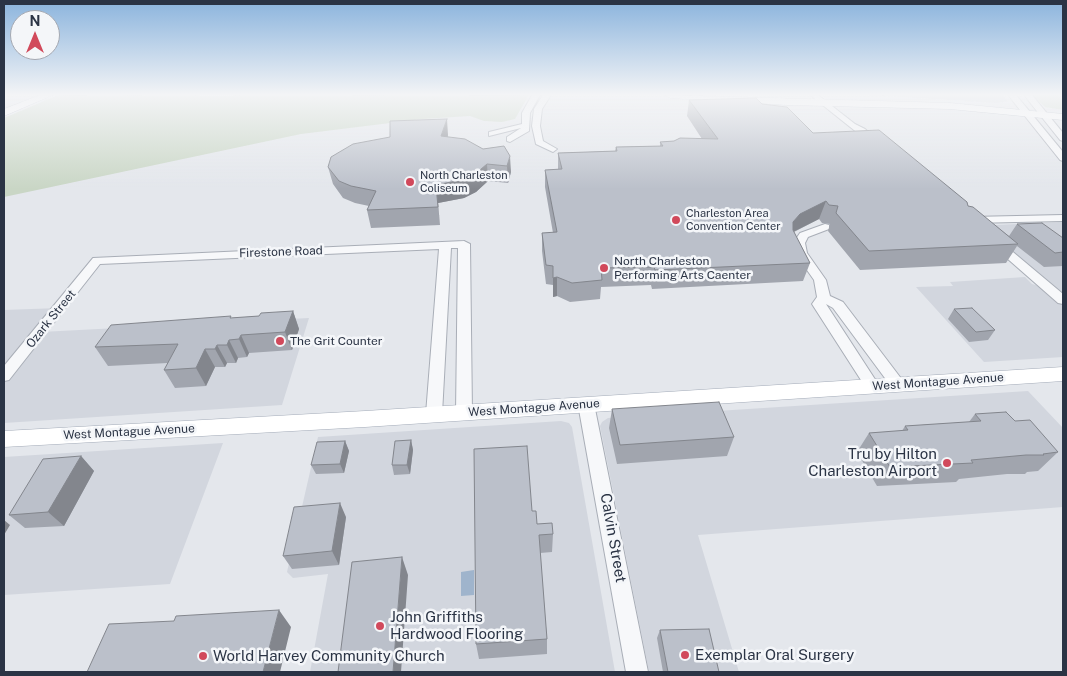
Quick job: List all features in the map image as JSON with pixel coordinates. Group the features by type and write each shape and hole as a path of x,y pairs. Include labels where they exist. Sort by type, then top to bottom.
{"main road":[{"name":"West Montague Avenue","path":"4,439 464,413 1063,374"}],"street":[{"path":"492,134 516,129 519,127"},
{"path":"526,127 526,129 514,141 535,127"},
{"path":"536,127 539,142 552,149"},
{"path":"862,127 862,131 887,152"},
{"path":"1038,127 1063,158"},
{"path":"1054,127 1063,138"},
{"path":"963,219 1063,218"},
{"path":"963,219 987,236 1063,300"},
{"path":"824,298 820,280 800,253 799,243 804,236 825,227"},
{"name":"Firestone Road","path":"97,261 464,244 464,413"},
{"path":"434,414 445,245"},
{"name":"Ozark Street","path":"4,376 97,261"},
{"path":"824,298 838,305 898,385"},
{"path":"824,298 818,304 873,387"},
{"name":"Calvin Street","path":"586,404 637,672"}],"shaded area":[{"path":"1063,222 1063,293 1036,273 987,228 995,225"},
{"path":"1025,277 1032,284 1050,289 1063,300 1063,357 984,362 916,287 953,286 950,282"},
{"path":"59,308 41,332 309,318 282,405 4,423 4,310"},
{"path":"1028,391 1063,428 1063,507 698,535 739,672 649,672 600,426 602,422 608,418"},
{"path":"561,421 569,423 572,427 615,672 310,672 328,574 293,578 287,572 318,437"},
{"path":"223,443 170,584 4,595 4,457"}],"green space":[{"path":"4,127 362,127 301,134 4,197"}],"water":[{"path":"474,570 474,595 461,596 461,572"}],"building":[{"name":"North Charleston Coliseum","path":"390,127 444,127 441,136 465,139 483,149 504,146 510,156 507,166 487,164 474,175 462,180 436,185 438,207 367,210 376,191 351,186 339,181 328,167 331,157 353,144 390,137"},
{"path":"709,127 807,127 813,133 879,130 967,202 968,206 973,207 1018,244 869,251 836,213 838,206 829,205 826,201 800,214 793,222 793,230 810,263 655,270 654,267 601,268 602,280 572,283 557,277 553,278 553,266 546,265 542,233 557,232 545,170 562,169 558,153 617,151 616,147 663,146 660,142 674,141 680,138 718,139"},
{"path":"1042,223 1063,238 1063,252 1055,253 1017,224"},
{"path":"972,308 995,330 976,332 954,309"},
{"path":"293,311 285,332 241,335 239,339 229,340 227,345 217,345 215,349 205,349 196,368 164,370 178,344 95,347 111,325 231,316 230,318 259,316 261,313"},
{"path":"719,402 734,437 620,445 612,409"},
{"path":"1006,412 1015,421 1030,420 1058,452 1044,455 971,460 973,463 890,467 869,433 908,430 905,426 981,421 975,414"},
{"path":"411,440 407,465 392,465 395,441"},
{"path":"345,441 340,464 311,465 317,442"},
{"path":"527,446 532,511 536,511 537,524 552,523 553,534 539,535 547,639 476,644 474,449"},
{"path":"81,456 48,512 9,515 43,459"},
{"path":"340,503 332,551 283,556 294,507"},
{"name":"John Griffiths Hardwood Flooring","path":"402,557 393,672 338,672 352,562"},
{"path":"279,610 263,672 87,672 109,624 174,621 176,616"},
{"name":"Exemplar Oral Surgery","path":"709,629 719,672 668,672 660,630"}],"place":[{"name":"North Charleston Coliseum","path":"410,182"},
{"name":"Charleston Area Convention Center","path":"676,220"},
{"name":"North Charleston Performing Arts Caenter","path":"604,268"},
{"name":"The Grit Counter","path":"280,341"},
{"name":"Tru by Hilton Charleston Airport","path":"947,463"},
{"name":"John Griffiths Hardwood Flooring","path":"380,626"},
{"name":"Exemplar Oral Surgery","path":"685,655"},
{"name":"World Harvey Community Church","path":"203,656"}]}
